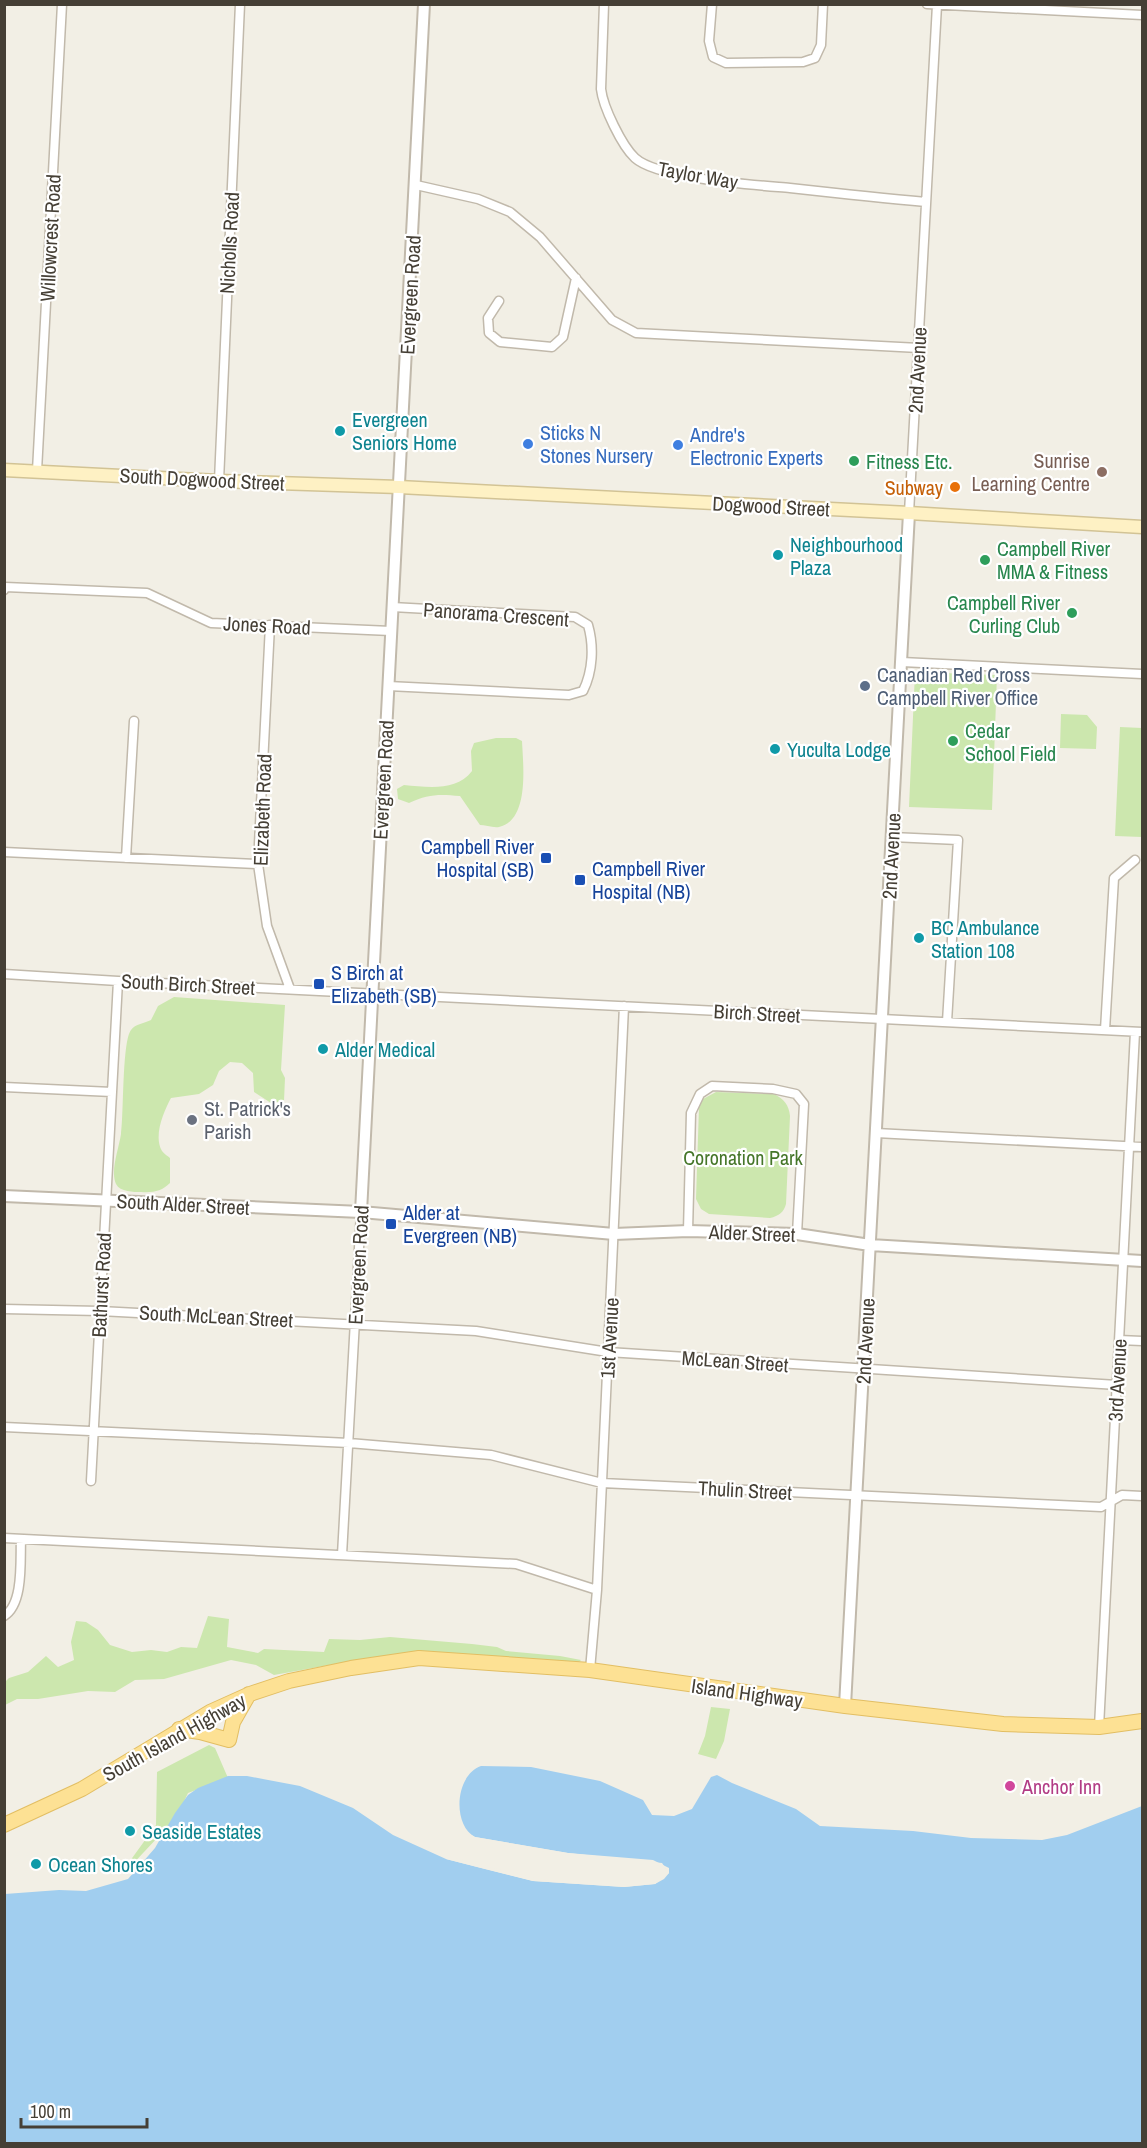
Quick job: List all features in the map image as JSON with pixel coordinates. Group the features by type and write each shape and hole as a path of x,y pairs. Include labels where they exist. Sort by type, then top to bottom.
{"main road":[{"name":"South Dogwood Street","path":"4,470 399,487"},
{"name":"Dogwood Street","path":"399,487 1143,527"},
{"name":"Island Highway","path":"351,1668 430,1658 590,1670 845,1706 1003,1724 1099,1727 1143,1721"},
{"name":"South Island Highway","path":"4,1825 82,1789 210,1712 250,1694 289,1682 351,1668"},
{"path":"179,1729 229,1740 234,1722 250,1694"}],"street":[{"name":"Willowcrest Road","path":"37,471 62,4"},
{"name":"Nicholls Road","path":"219,481 240,4"},
{"name":"Evergreen Road","path":"342,1555 424,4"},
{"name":"Taylor Way","path":"604,4 602,100 610,120 634,158 666,172 724,181 926,202"},
{"path":"712,4 709,41 713,57 726,63 803,62 815,58 821,45 823,4"},
{"path":"927,4 1097,9 1143,15"},
{"name":"2nd Avenue","path":"845,1706 937,5"},
{"path":"416,185 478,199 510,212 540,237 612,320 636,333 919,348"},
{"path":"500,301 488,318 489,333 500,342 552,347 562,337 576,278"},
{"name":"Jones Road","path":"5,588 147,593 211,623 391,631"},
{"name":"Panorama Crescent","path":"388,686 569,695 583,691 589,678 590,661 591,637 588,625 575,617 392,607"},
{"name":"Elizabeth Road","path":"270,625 258,864 267,926 290,989"},
{"path":"902,662 1143,674"},
{"path":"126,858 134,721"},
{"path":"892,837 958,840 947,1022"},
{"path":"4,852 258,864"},
{"path":"1105,1030 1114,878 1135,860"},
{"name":"South Birch Street","path":"4,974 372,994"},
{"name":"Bathurst Road","path":"91,1481 118,981"},
{"name":"Birch Street","path":"372,994 1139,1032"},
{"name":"1st Avenue","path":"590,1670 597,1590 624,1006"},
{"name":"3rd Avenue","path":"1099,1727 1129,1147 1139,1032"},
{"path":"688,1231 691,1113 700,1094 712,1086 772,1089 796,1094 804,1104 797,1234"},
{"path":"4,1087 112,1092"},
{"path":"876,1133 1143,1148"},
{"name":"South Alder Street","path":"4,1196 361,1212"},
{"name":"Alder Street","path":"361,1212 614,1234 688,1231 797,1234 870,1245 1143,1261"},
{"name":"South McLean Street","path":"4,1308 355,1323"},
{"name":"McLean Street","path":"355,1323 476,1331 608,1352 1117,1385"},
{"path":"1119,1340 1143,1341"},
{"name":"Thulin Street","path":"4,1427 348,1443 490,1455 602,1483 1101,1508 1122,1495 1143,1496"},
{"path":"4,1538 516,1564 597,1590"},
{"path":"4,1616 15,1606 17,1597 21,1539"}],"green space":[{"name":"Cedar School Field","path":"915,672 997,675 992,810 909,807"},
{"path":"1061,714 1087,715 1097,727 1096,749 1060,748"},
{"path":"1120,727 1142,728 1142,837 1115,836"},
{"path":"496,738 516,738 522,741 523,776 520,803 516,814 509,822 499,827 480,825 460,796 434,795 409,803 398,799 397,789 404,785 441,787 465,778 472,771 471,751 474,743"},
{"path":"174,997 285,1005 281,1070 285,1078 284,1101 271,1103 254,1092 253,1073 242,1063 230,1062 219,1071 213,1085 199,1094 171,1098 168,1103 160,1124 159,1138 162,1151 170,1158 170,1183 153,1192 127,1191 118,1187 114,1173 121,1134 128,1037 133,1028 151,1020 158,1006"},
{"name":"Coronation Park","path":"716,1092 774,1094 787,1106 790,1116 786,1204 776,1216 770,1218 709,1214 701,1209 696,1199 699,1107 703,1099"},
{"path":"208,1616 229,1619 227,1647 258,1653 264,1649 324,1652 329,1639 360,1640 390,1637 497,1647 506,1651 581,1660 576,1665 428,1652 357,1660 274,1675 256,1665 231,1660 164,1679 135,1680 115,1692 88,1691 38,1699 17,1699 5,1705 5,1682 9,1678 28,1672 46,1656 58,1667 74,1660 71,1642 76,1621 86,1622 98,1630 110,1645 132,1652 151,1650 167,1652 181,1647 197,1648"},
{"path":"711,1707 730,1709 724,1741 716,1759 698,1754 705,1736"},
{"path":"209,1745 215,1748 228,1778 188,1793 176,1818 128,1869 122,1872 156,1825 157,1772"}],"water":[{"path":"481,1766 531,1767 600,1781 643,1800 652,1815 674,1816 692,1809 711,1777 717,1775 796,1809 820,1826 913,1831 971,1838 1042,1840 1067,1835 1142,1806 1142,2143 5,2144 5,1894 59,1890 86,1891 128,1879 155,1848 188,1795 198,1788 228,1776 247,1776 300,1786 353,1808 393,1835 446,1859 533,1881 624,1887 655,1884 669,1873 662,1863 568,1853 475,1837 463,1822 460,1800 466,1779 472,1771"}],"pier":[{"path":"461,1822 467,1833 475,1837 568,1853 653,1860 669,1868 669,1873 655,1884 624,1887 533,1881 446,1859 447,1856 534,1878 565,1882 624,1884 654,1881 662,1877 666,1869 652,1863 568,1856 474,1840 465,1834 460,1825"}],"place":[{"name":"Evergreen Seniors Home","path":"340,431"},
{"name":"Sticks N Stones Nursery","path":"528,444"},
{"name":"Andre's Electronic Experts","path":"678,445"},
{"name":"Fitness Etc.","path":"854,461"},
{"name":"Sunrise Learning Centre","path":"1102,472"},
{"name":"Subway","path":"955,487"},
{"name":"Neighbourhood Plaza","path":"778,555"},
{"name":"Campbell River MMA & Fitness","path":"985,560"},
{"name":"Campbell River Curling Club","path":"1072,613"},
{"name":"Canadian Red Cross Campbell River Office","path":"865,686"},
{"name":"Cedar School Field","path":"953,741"},
{"name":"Yuculta Lodge","path":"775,749"},
{"name":"Campbell River Hospital (SB)","path":"546,858"},
{"name":"Campbell River Hospital (NB)","path":"580,880"},
{"name":"BC Ambulance Station 108","path":"919,938"},
{"name":"S Birch at Elizabeth (SB)","path":"319,984"},
{"name":"Alder Medical","path":"323,1049"},
{"name":"St. Patrick's Parish","path":"192,1120"},
{"name":"Alder at Evergreen (NB)","path":"391,1224"},
{"name":"Anchor Inn","path":"1010,1786"},
{"name":"Seaside Estates","path":"130,1831"},
{"name":"Ocean Shores","path":"36,1864"}]}
